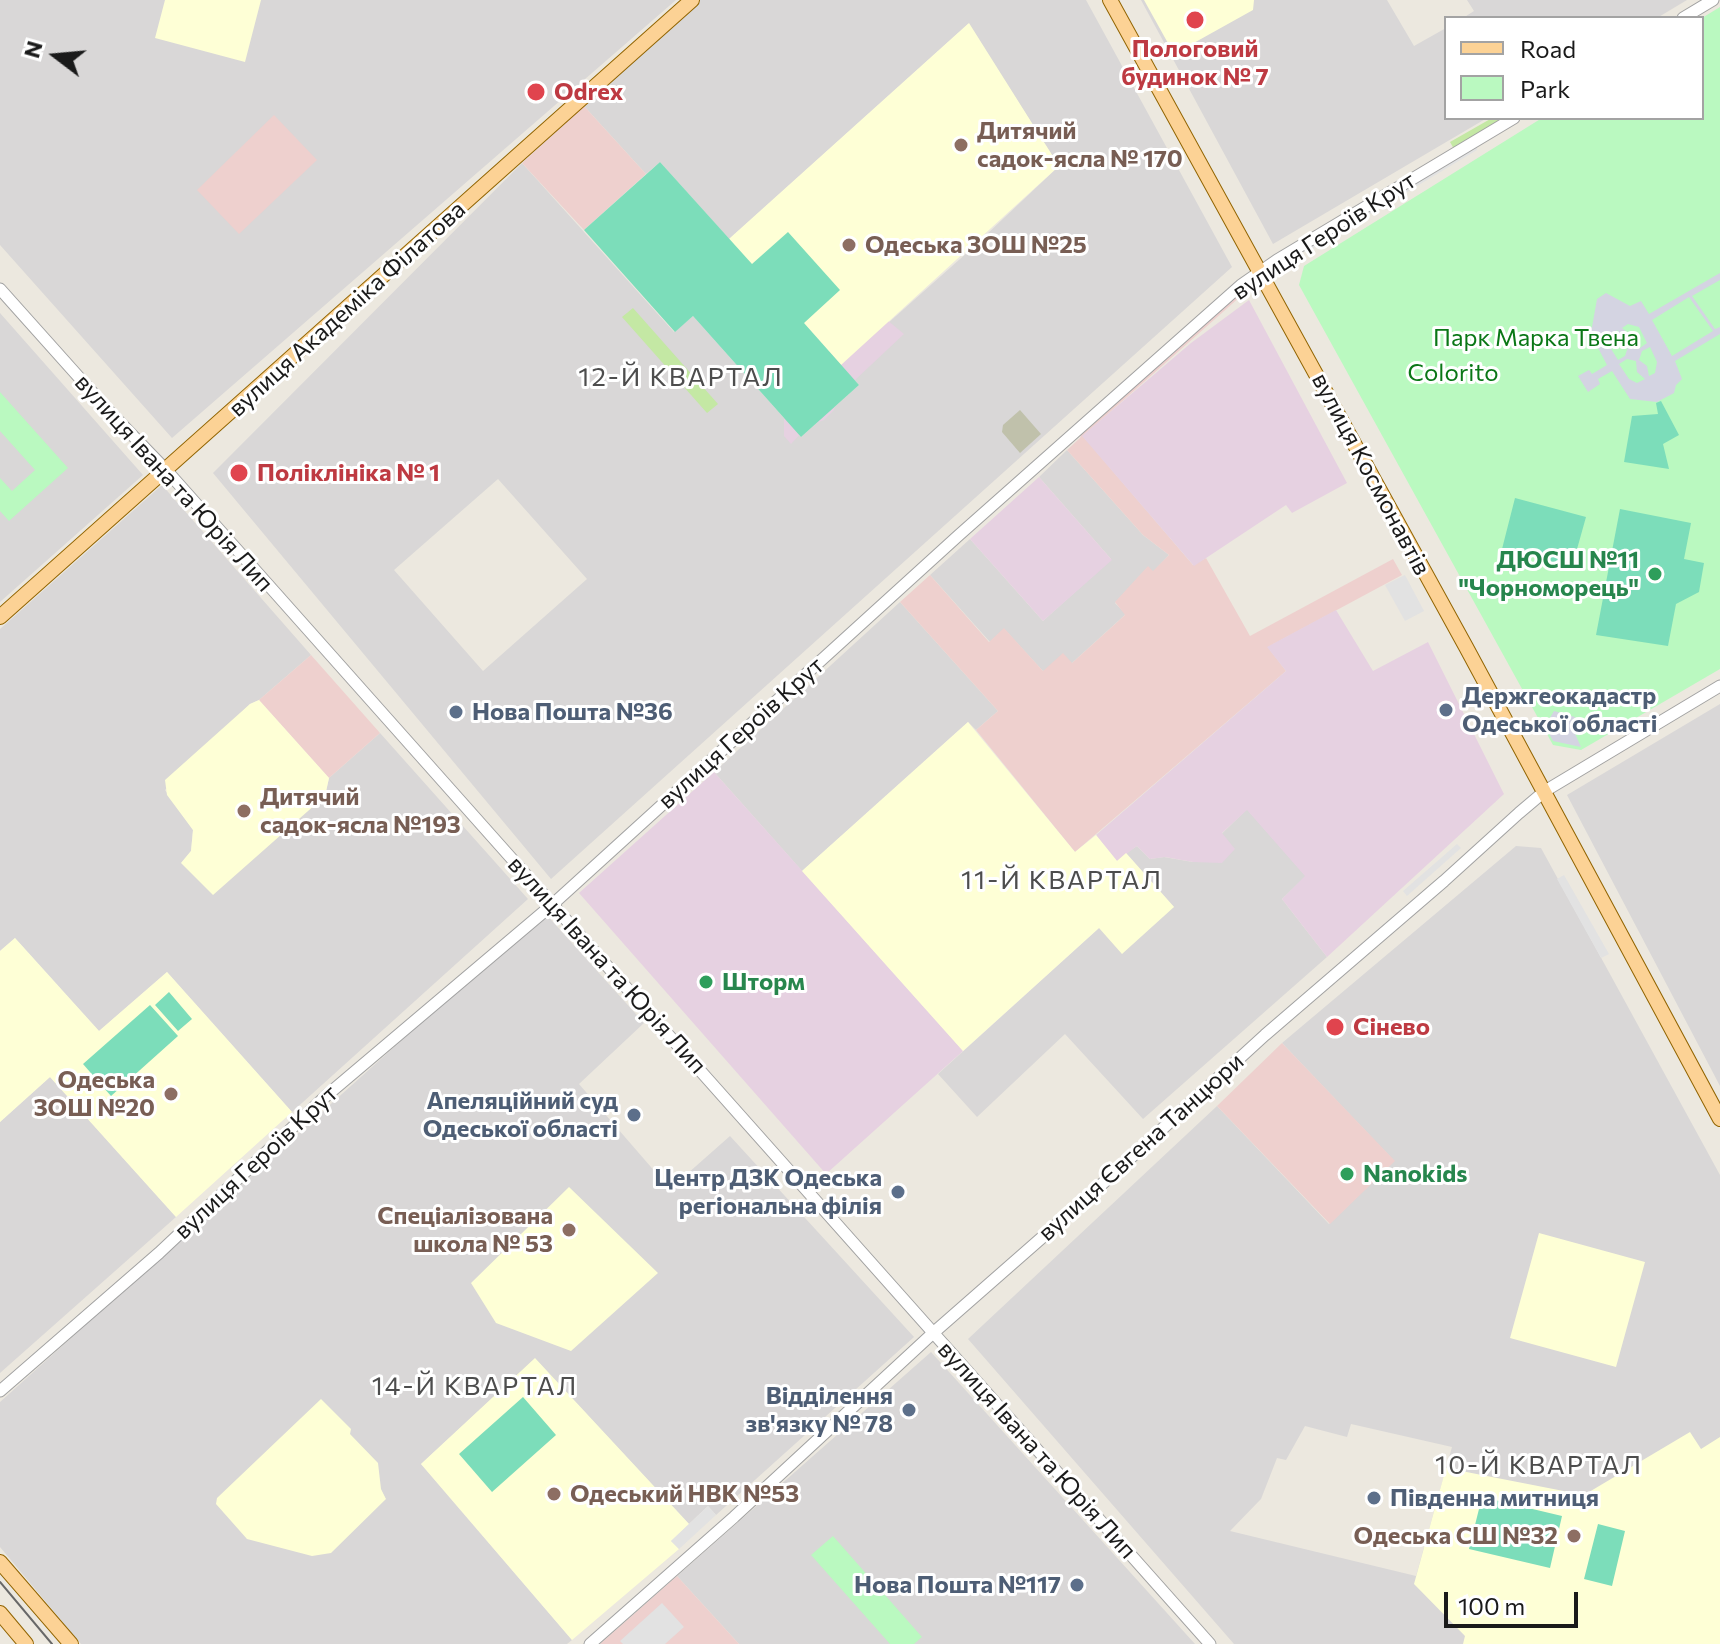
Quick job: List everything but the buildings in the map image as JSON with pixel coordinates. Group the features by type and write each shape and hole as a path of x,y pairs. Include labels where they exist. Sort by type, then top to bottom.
{"main road":[{"name":"вулиця Академіка Філатова","path":"0,617 692,0"},
{"name":"вулиця Космонавтів","path":"1110,0 1545,791 1720,1119"},
{"path":"0,1562 71,1644"},
{"path":"0,1613 26,1644"}],"street":[{"path":"1686,16 1713,0"},
{"name":"вулиця Героїв Крут","path":"0,1391 159,1253 326,1096 553,904 1141,372 1259,273 1511,120"},
{"name":"вулиця Івана та Юрія Лип","path":"0,289 167,471 1210,1644"},
{"name":"вулиця Євгена Танцюри","path":"590,1644 1273,1028 1545,791 1720,686"}],"shaded area":[{"path":"0,0 676,0 172,438 0,245"},
{"path":"165,0 261,0 245,62 155,38"},
{"path":"697,0 1086,0 1232,267 551,879 213,473 522,163 674,332 693,316 801,437 859,385 841,365 1059,166 968,24 729,239 660,162 646,174 584,106","holes":["498,479 587,579 483,671 394,570"]},
{"path":"1141,0 1387,0 1414,46 1444,29 1444,120 1484,120 1273,244"},
{"name":"Пологовий будинок № 7","path":"1144,0 1254,0 1253,10 1174,54"},
{"path":"1467,0 1687,0 1660,16 1466,16 1474,11"},
{"path":"969,23 1059,166 841,365 729,239"},
{"path":"584,106 646,174 584,230 522,163"},
{"path":"274,115 317,160 239,234 197,190"},
{"path":"1477,145 1477,150 1307,252 1302,251"},
{"path":"1720,273 1720,280 1692,296 1715,329 1720,327 1720,334 1675,361 1682,379 1674,393 1657,402 1630,399 1612,371 1598,379 1600,384 1588,392 1578,376 1589,370 1592,374 1607,365 1595,342 1587,335 1592,327 1597,299 1606,293 1630,306 1641,301 1649,314","holes":["1689,297 1713,331 1672,356 1652,320","1628,324 1639,327 1647,343 1640,348 1631,345 1630,335 1622,328","1618,330 1620,341 1628,347 1625,356 1618,360 1608,344 1611,334","1650,347 1657,362 1655,373 1649,376 1647,366 1639,360 1642,351","1627,359 1636,361 1637,372 1645,379 1637,383 1629,379 1619,364"]},
{"path":"1237,295 1241,296 1083,436 1193,565 1206,558 1250,636 1393,559 1402,575 1268,647 1286,671 1075,852 976,730 998,711 900,602 930,575 989,642 1004,628 1043,671 1063,653 1072,663 1125,615 1115,602 1148,566 1153,571 1169,555 1143,535 1067,450 1080,438 1083,430"},
{"path":"1249,300 1347,483 1292,513 1286,505 1194,566 1082,436 1191,343"},
{"path":"0,313 143,475 0,602"},
{"path":"886,319 904,334 837,397 834,410 824,420 808,426 791,444 784,436 784,400 831,349"},
{"path":"1020,410 1041,434 1020,453 1002,432 1003,425"},
{"path":"1067,450 1143,535 1169,555 1153,572 1148,567 1115,603 1126,614 1072,663 1043,671 1004,629 990,642 930,575 970,539 1043,621 1111,559 1039,477"},
{"path":"1039,477 1112,560 1043,621 970,539"},
{"path":"162,485 311,655 259,700 250,704 165,790 193,830 191,851 181,863 325,796 329,778 380,733 528,899 292,1112 167,972 99,1031 15,938 0,951 0,629"},
{"path":"1405,575 1424,611 1405,621 1385,585"},
{"path":"900,602 998,711 976,730 968,722 802,871 714,772"},
{"path":"1336,610 1373,671 1428,642 1504,794 1327,957 1282,899 1305,876 1247,810 1222,833 1235,849 1222,863 1165,857 1150,859 1137,846 1117,861 1096,835 1286,671 1267,647"},
{"path":"311,655 380,733 329,778 259,700"},
{"name":"Дитячий садок-ясла №193","path":"259,700 329,778 325,796 213,895 181,863 191,851 193,830 167,795 165,780 250,704"},
{"path":"1720,704 1720,1086 1567,795"},
{"path":"1554,711 1575,717 1573,729 1581,747 1553,741 1545,726"},
{"path":"968,722 1075,852 1096,835 1117,861 1126,853 1174,907 1122,954 1099,928 963,1051 802,871"},
{"path":"714,772 963,1051 826,1174 579,893"},
{"path":"1247,809 1306,876 1282,899 1327,957 1143,1119 1065,1034 977,1117 938,1074 1099,928 1174,907 1126,853 1137,846 1150,859 1164,857 1193,862"},
{"path":"1457,844 1461,848 1407,896 1403,891"},
{"path":"1516,846 1541,848 1720,1175 1720,1644 1234,1644 968,1339 1217,1106 1329,1224 1394,1161 1282,1043","holes":["1351,1424 1452,1447 1416,1576 1230,1531 1261,1499 1277,1458 1286,1460 1305,1426 1347,1437"]},
{"path":"1564,875 1609,954 1601,958 1557,879"},
{"path":"544,912 644,1023 579,1084 670,1189 730,1136 914,1337 716,1515 708,1506 689,1524 535,1359 421,1464 572,1640 567,1644 81,1644 0,1547 0,1402"},
{"name":"Одеська ЗОШ №20","path":"15,938 99,1031 167,972 292,1112 176,1217 50,1077 0,1122 0,951"},
{"path":"1282,1043 1395,1161 1330,1224 1217,1106"},
{"path":"50,1077 176,1217 0,1373 0,1122"},
{"name":"Спеціалізована школа № 53","path":"569,1187 658,1273 571,1351 496,1323 471,1283"},
{"path":"1539,1233 1645,1262 1616,1367 1510,1338"},
{"path":"931,1352 1195,1644 739,1644 677,1576"},
{"name":"Одеський НВК №53","path":"535,1358 689,1524 671,1541 679,1549 572,1640 421,1464"},
{"path":"321,1399 351,1429 350,1434 378,1463 381,1489 386,1499 331,1553 312,1556 247,1539 216,1504 217,1498"},
{"name":"Одеська СШ №32","path":"1690,1432 1701,1449 1720,1437 1720,1644 1463,1644 1465,1636 1414,1584 1446,1468 1584,1495"},
{"path":"708,1506 716,1515 679,1549 671,1541"},
{"path":"677,1576 739,1644 600,1644"},
{"path":"662,1603 684,1627 665,1644 623,1644 620,1641"}],"green space":[{"name":"Парк Марка Твена","path":"1720,7 1720,669 1581,750 1553,745 1299,285 1304,266 1539,120 1704,120 1704,17"},
{"path":"1488,120 1500,122 1454,149 1450,142"},
{"path":"660,162 752,264 788,232 840,290 804,323 859,385 801,437 693,316 675,332 584,230"},
{"path":"633,308 718,404 707,413 622,317"},
{"path":"0,392 68,468 9,521 0,511 0,478 12,491 35,470 0,431"},
{"path":"1661,401 1679,435 1663,444 1669,469 1624,462 1632,416 1658,414 1656,403"},
{"path":"1515,498 1586,517 1572,567 1502,549"},
{"name":"ДЮСШ №11 \"Чорноморець\"","path":"1620,509 1691,523 1684,559 1704,563 1699,592 1676,604 1668,646 1596,635"},
{"path":"169,992 192,1019 178,1031 155,1005"},
{"path":"150,1005 178,1036 111,1096 83,1064"},
{"path":"523,1397 556,1435 492,1492 459,1454"},
{"path":"1482,1497 1562,1516 1550,1568 1469,1549"},
{"path":"1598,1524 1625,1531 1612,1586 1584,1579"},
{"path":"833,1536 922,1637 914,1644 890,1644 811,1555"}],"tram line":[{"path":"0,1582 52,1644"}],"place":[{"name":"Пологовий будинок № 7","path":"1195,20"},
{"name":"Odrex","path":"536,92"},
{"name":"Дитячий садок-ясла № 170","path":"961,145"},
{"name":"Одеська ЗОШ №25","path":"849,245"},
{"name":"Поліклініка № 1","path":"239,473"},
{"name":"ДЮСШ №11 \"Чорноморець\"","path":"1655,574"},
{"name":"Держгеокадастр Одеської області","path":"1446,710"},
{"name":"Нова Пошта №36","path":"456,712"},
{"name":"Дитячий садок-ясла №193","path":"244,811"},
{"name":"Шторм","path":"706,982"},
{"name":"Сінево","path":"1335,1027"},
{"name":"Одеська ЗОШ №20","path":"171,1094"},
{"name":"Апеляційний суд Одеської області","path":"634,1115"},
{"name":"Nanokids","path":"1347,1174"},
{"name":"Центр ДЗК Одеська регіональна філія","path":"898,1192"},
{"name":"Спеціалізована школа № 53","path":"569,1230"},
{"name":"Відділення зв'язку № 78","path":"909,1410"},
{"name":"Одеський НВК №53","path":"554,1494"},
{"name":"Південна митниця","path":"1374,1498"},
{"name":"Одеська СШ №32","path":"1574,1536"},
{"name":"Нова Пошта №117","path":"1077,1585"}],"district":[{"name":"12-Й КВАРТАЛ","path":"681,377"},
{"name":"11-Й КВАРТАЛ","path":"1062,880"},
{"name":"14-Й КВАРТАЛ","path":"475,1386"},
{"name":"10-Й КВАРТАЛ","path":"1539,1465"}],"park label":[{"name":"Colorito","path":"1453,373"}]}
